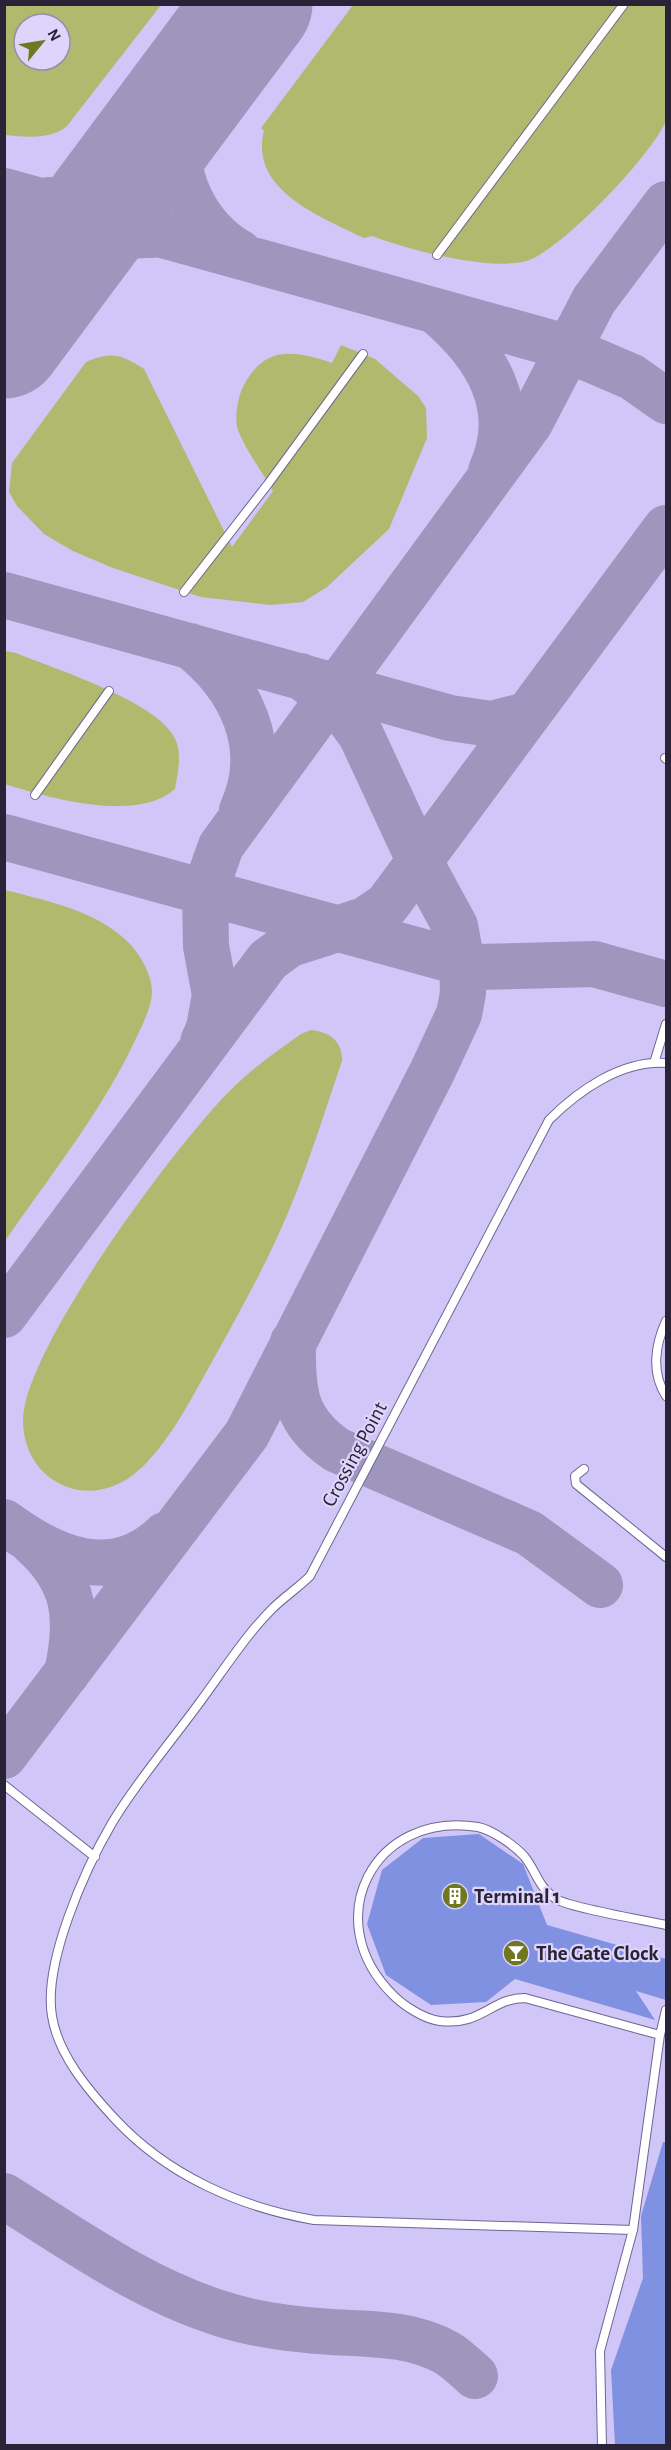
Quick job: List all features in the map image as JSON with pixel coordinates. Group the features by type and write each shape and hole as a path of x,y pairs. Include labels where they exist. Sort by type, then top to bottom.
{"lane":[{"path":"437,255 624,4"},
{"path":"183,592 268,484 363,354"},
{"path":"35,795 109,691"},
{"path":"654,1063 666,1024"},
{"name":"Crossing Point","path":"95,1857 123,1807 242,1646 272,1609 310,1576 549,1120 574,1096 612,1075 654,1063 666,1063"},
{"path":"666,1321 659,1338 656,1370 666,1396"},
{"path":"584,1469 575,1476 576,1484 666,1557"},
{"path":"4,1785 95,1857 60,1946 51,1993 52,2016 59,2040 83,2081 128,2133 153,2154 238,2201 262,2210 314,2220 633,2230"},
{"path":"660,2035 525,1998 508,1998 478,2017 456,2022 437,2021 401,2003 378,1980 356,1925 357,1910 369,1871 378,1860 411,1836 429,1828 478,1827 491,1832 523,1855 542,1888 559,1901 666,1925"},
{"path":"602,2445 600,2351 633,2230 660,2035 666,2010"}],"green space":[{"path":"5,4 161,5 67,126 53,134 29,137 5,135"},
{"path":"353,5 666,5 668,86 665,123 642,157 606,198 566,236 532,259 497,264 475,262 428,253 372,236 364,238 328,221 292,199 267,170 262,152 264,131 261,128"},
{"path":"341,345 375,359 418,396 426,408 427,438 389,529 327,587 303,602 271,605 201,597 113,568 73,551 44,534 17,506 9,492 12,463 86,362 109,355 122,357 144,369 232,547 273,491 238,430 237,409 242,389 250,375 269,358 292,354 332,363"},
{"path":"5,651 16,653 101,687 145,710 162,722 173,735 178,748 179,761 175,789 159,799 139,805 116,806 68,801 5,784"},
{"path":"5,890 70,908 102,922 116,932 129,943 141,959 150,978 152,996 143,1024 109,1089 5,1241"},
{"path":"311,1030 324,1033 334,1039 340,1048 342,1061 304,1172 281,1229 250,1293 190,1401 154,1455 124,1481 105,1489 85,1491 55,1481 41,1470 31,1455 25,1438 23,1420 30,1387 49,1344 110,1243 182,1146 239,1082 269,1057 301,1034"}],"building":[{"name":"Terminal 1","path":"479,1834 523,1864 547,1925 666,1959 666,2000 636,1991 655,2020 515,1979 486,2002 431,2005 386,1975 367,1924 382,1870 423,1838"},
{"path":"663,2142 666,2142 666,2445 615,2445 611,2370 643,2278 641,2216"}],"taxiway":[{"path":"202,74 181,126 179,145 183,182 190,199 211,230 240,253"},
{"path":"49,200 70,199 89,194 126,176"},
{"path":"4,191 555,344 632,377 666,401"},
{"path":"203,1042 209,1028 215,995 206,946 205,891 221,846 530,423 594,300 666,204"},
{"path":"4,226 16,251 20,277 18,303 12,330"},
{"path":"57,272 101,245 124,237 151,235"},
{"path":"438,313 471,346 484,364 493,383 500,404 502,425 499,448 491,471"},
{"path":"4,1315 268,960 290,944 365,920 387,905 666,528"},
{"path":"4,595 450,718 491,724 527,715"},
{"path":"190,646 224,680 237,699 246,719 252,741 253,763 250,787 242,810"},
{"path":"4,1756 247,1434 432,1072 459,1014 463,993 462,963 455,926 419,860 361,735 342,709 301,676"},
{"path":"4,837 478,967 594,964 666,984"},
{"path":"293,1342 293,1375 299,1404 312,1428 323,1439 337,1450 529,1533 600,1585"},
{"path":"4,1522 43,1547 63,1556 104,1563 125,1559 145,1550 165,1535"},
{"path":"32,1542 58,1571 71,1602 73,1635 67,1673"},
{"path":"4,2196 108,2262 190,2303 246,2321 275,2326 405,2338 433,2346 447,2353 475,2376"}],"runway":[{"path":"4,340 254,4"}],"place":[{"name":"Terminal 1","path":"455,1896"},
{"name":"The Gate Clock","path":"516,1953"}]}
